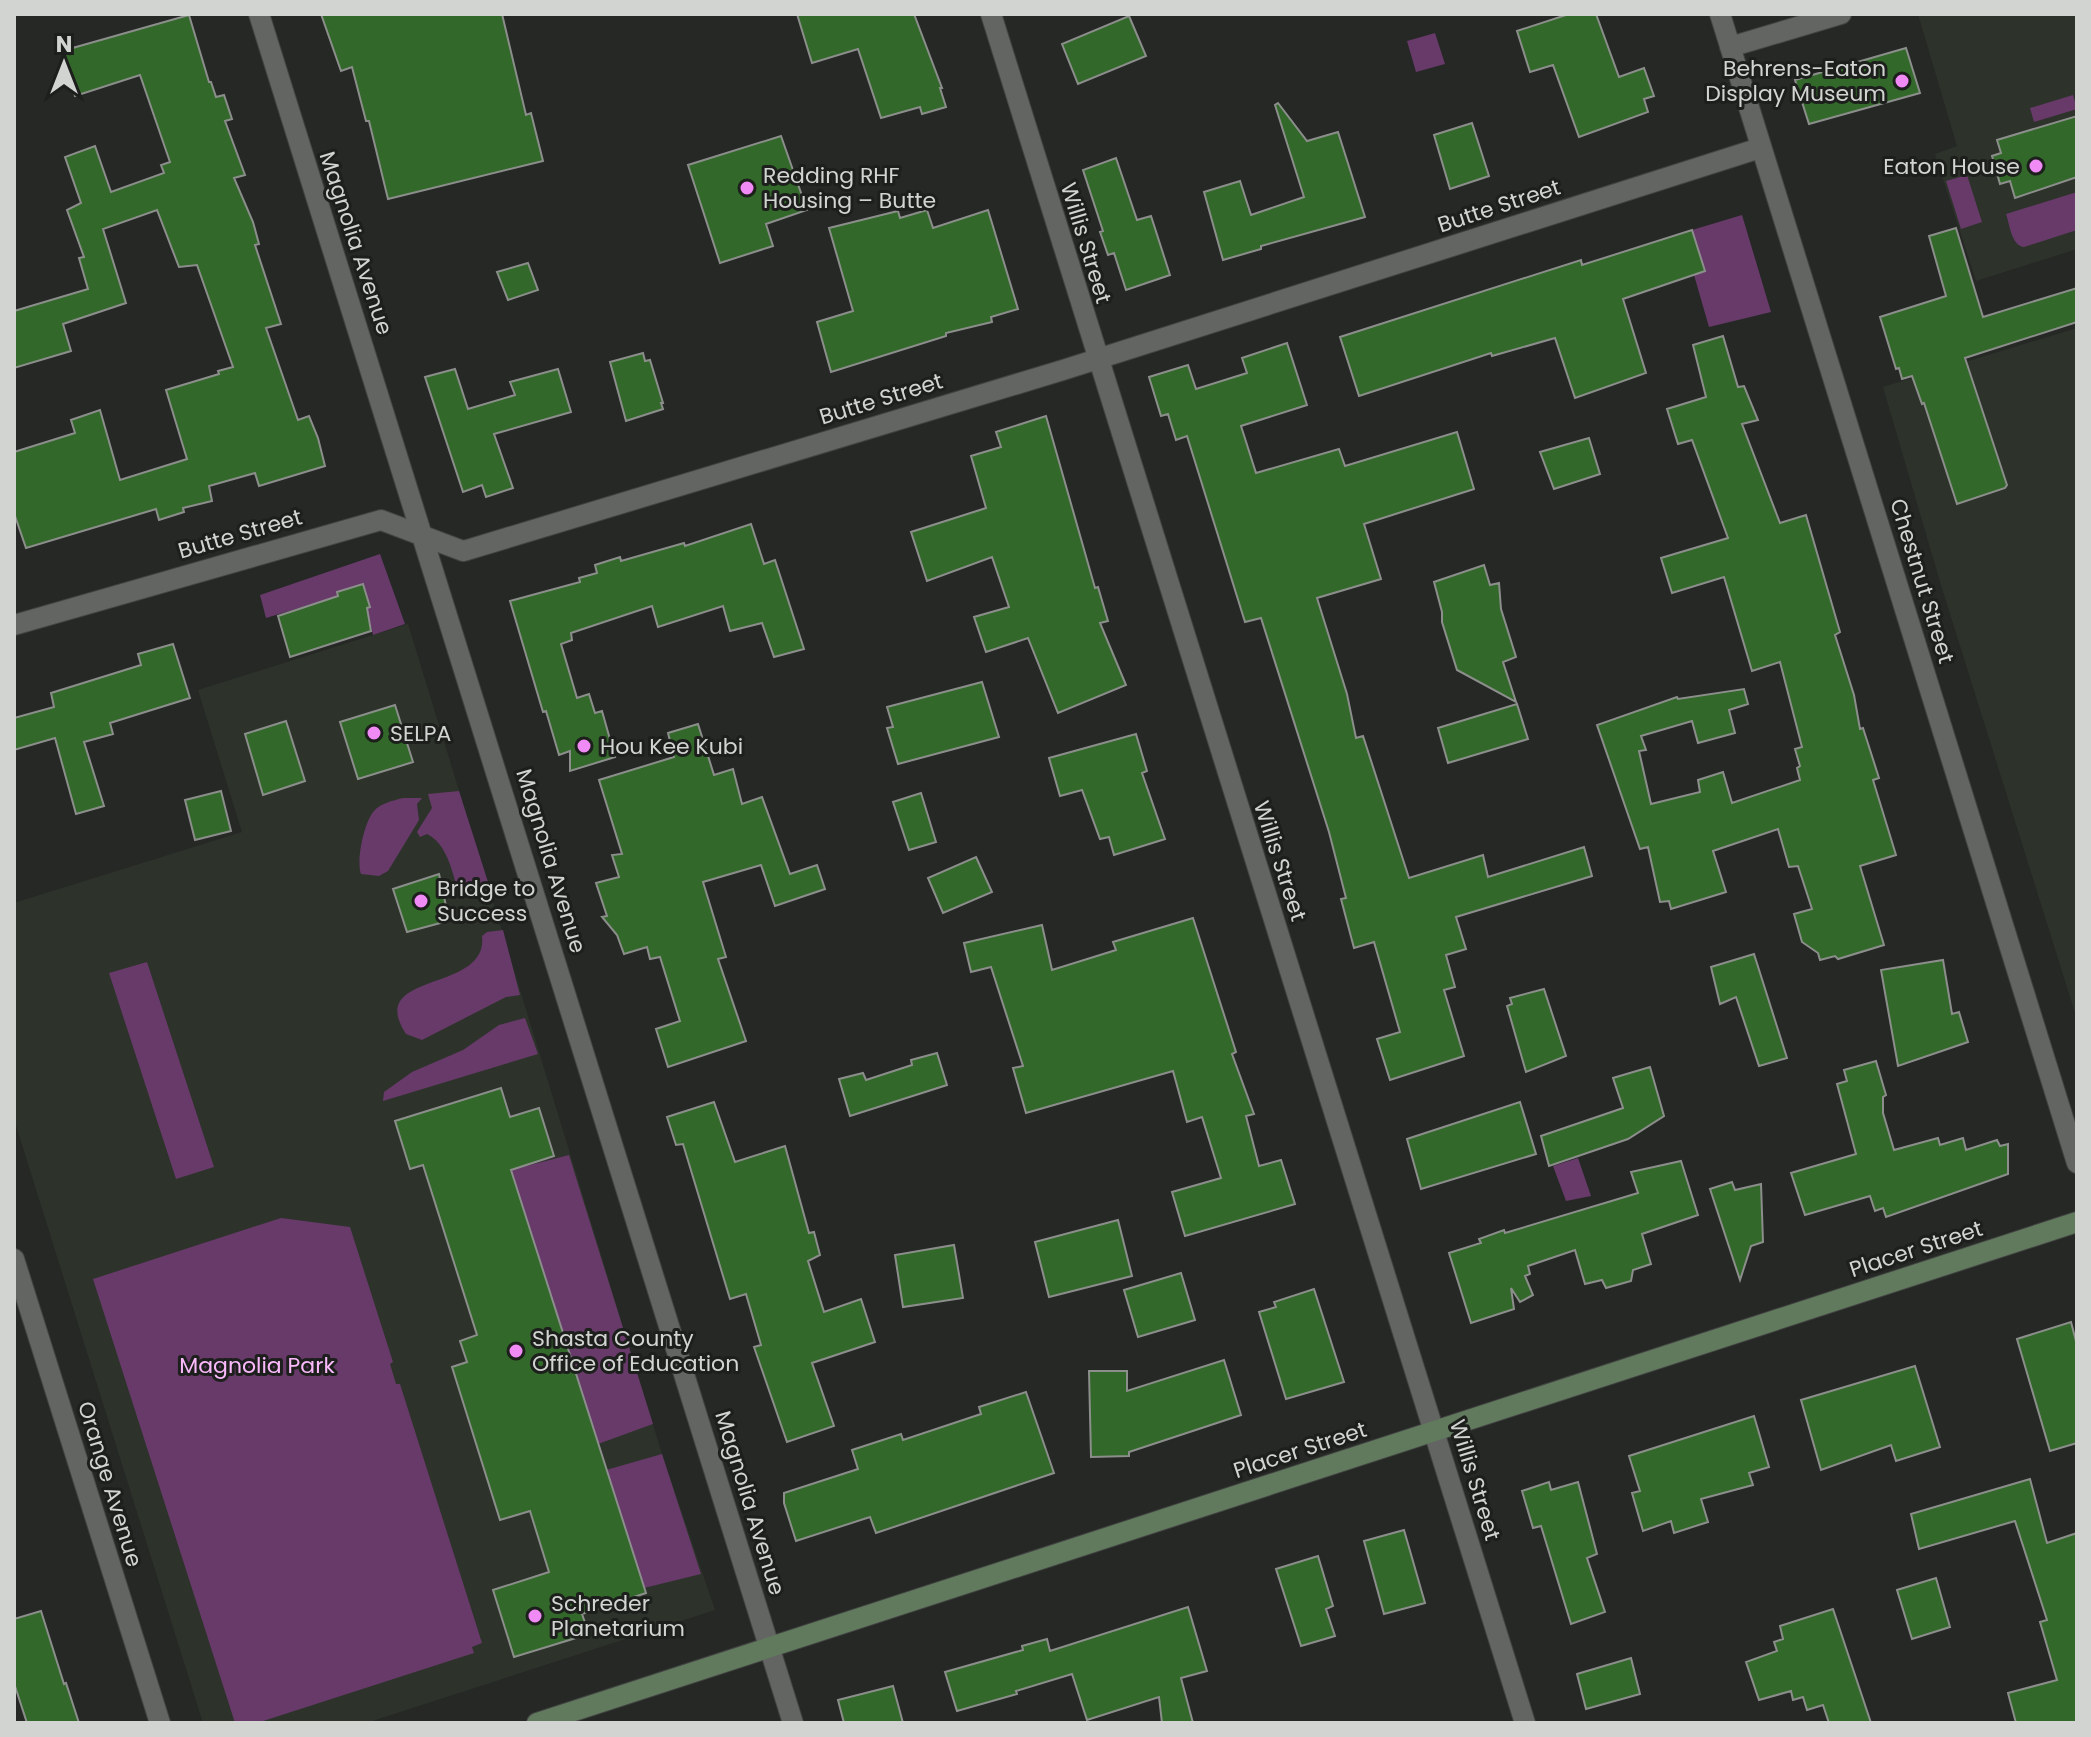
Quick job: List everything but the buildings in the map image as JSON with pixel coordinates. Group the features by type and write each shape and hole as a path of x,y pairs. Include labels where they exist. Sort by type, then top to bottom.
{"main road":[{"name":"Placer Street","path":"537,1723 2077,1222"}],"street":[{"name":"Magnolia Avenue","path":"259,14 793,1723"},
{"name":"Willis Street","path":"991,14 1525,1723"},
{"name":"Chestnut Street","path":"1720,14 2077,1163"},
{"path":"1730,47 1841,14"},
{"name":"Butte Street","path":"14,625 381,520 424,538 467,550 1097,359 1760,148"},
{"name":"Orange Avenue","path":"14,1259 160,1723"}],"shaded area":[{"path":"1918,14 2077,14 2077,249 1976,281 1935,154 1957,146"},
{"path":"2077,328 2077,1019 1941,585 1883,387"},
{"path":"408,624 662,1454 715,1610 366,1723 203,1723 14,1119 14,903 242,832 198,690"}],"green space":[{"path":"1435,33 1445,64 1416,72 1407,41"},
{"path":"2073,95 2077,109 2034,122 2030,108"},
{"path":"1967,175 1982,222 1961,229 1946,181"},
{"path":"2077,192 2077,230 2024,247 2016,243 2006,214"},
{"path":"1742,215 1771,312 1709,327 1694,275 1705,271 1692,230"},
{"path":"380,554 405,624 373,635 367,608 370,606 362,584 337,592 338,596 266,618 260,595"},
{"path":"459,791 488,882 458,891 448,859 439,844 427,834 420,837 417,832 432,808 428,794"},
{"path":"403,798 422,798 417,804 419,820 388,871 379,876 361,874 360,851 370,816 380,806"},
{"path":"503,930 520,995 506,997 422,1040 406,1034 397,1014 401,1000 413,990 467,967 479,954 482,936 487,932"},
{"path":"147,962 214,1167 176,1179 109,973"},
{"path":"525,1018 538,1054 383,1101 384,1092 412,1072 463,1050 499,1025"},
{"path":"569,1155 653,1424 598,1444 511,1170"},
{"path":"1578,1158 1591,1196 1566,1201 1553,1166"},
{"name":"Magnolia Park","path":"281,1218 350,1227 393,1362 390,1364 396,1384 400,1384 482,1643 472,1647 474,1653 257,1723 235,1723 93,1279"},
{"path":"662,1454 701,1574 644,1588 606,1470"}],"place":[{"name":"Behrens-Eaton Display Museum","path":"1902,81"},
{"name":"Eaton House","path":"2036,166"},
{"name":"Redding RHF Housing – Butte","path":"747,188"},
{"name":"SELPA","path":"374,733"},
{"name":"Hou Kee Kubi","path":"584,746"},
{"name":"Bridge to Success","path":"421,901"},
{"name":"Shasta County Office of Education","path":"516,1351"},
{"name":"Schreder Planetarium","path":"535,1616"}]}
